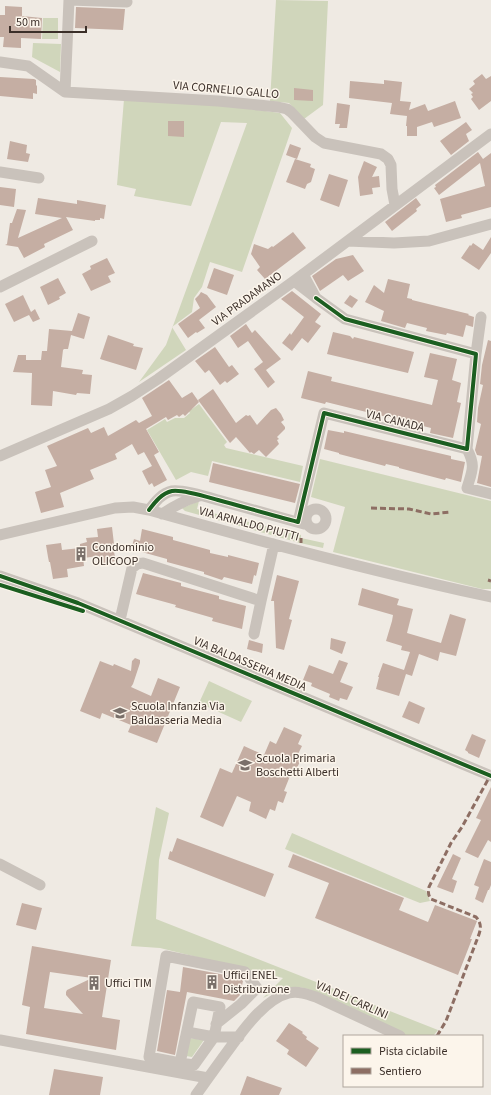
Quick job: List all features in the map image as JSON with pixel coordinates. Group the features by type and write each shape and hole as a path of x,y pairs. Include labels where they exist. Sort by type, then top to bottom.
{"street":[{"path":"68,92 69,0 127,2"},
{"path":"0,62 28,66 68,92"},
{"name":"VIA CORNELIO GALLO","path":"68,92 218,101 287,109 295,115 315,137 324,143 381,154 388,159 390,162 395,205"},
{"name":"VIA PRADAMANO","path":"0,456 109,409 158,379 294,281 491,134"},
{"path":"0,172 39,178"},
{"path":"348,241 394,243 429,241 491,224"},
{"path":"0,287 92,242"},
{"path":"303,274 316,298"},
{"path":"294,281 345,319 476,354"},
{"path":"481,317 467,449 472,458 472,470 467,488 491,494"},
{"name":"VIA CANADA","path":"149,510 163,495 176,491 200,495 302,522 324,413 467,449"},
{"path":"162,514 176,504 200,495"},
{"name":"VIA ARNALDO PIUTTI","path":"0,536 115,508 133,507 440,586 491,597"},
{"path":"254,634 274,544"},
{"path":"120,620 132,568 140,563 261,601"},
{"name":"VIA BALDASSERIA MEDIA","path":"0,576 62,597 120,620 491,776"},
{"path":"0,864 40,885"},
{"path":"180,1063 193,1002 220,1006 216,1024 214,1037 194,1065 180,1063 149,1058 166,956 245,972 257,988 241,1004 216,1024"},
{"name":"VIA DEI CARLINI","path":"196,1095 259,1011 278,998 287,994 296,992 316,997 398,1035"},
{"path":"187,1032 214,1037 238,1037"},
{"path":"0,1040 208,1078"}],"green space":[{"path":"276,0 328,1 323,105 304,119 289,103 270,101"},
{"path":"43,18 58,18 58,39 42,39"},
{"path":"33,43 61,44 60,72 32,57"},
{"path":"124,99 219,105 280,113 292,128 242,272 210,262 202,287 194,298 192,312 173,326 247,123 221,122 191,206 134,196 136,189 117,185"},
{"path":"172,328 186,350 139,382 166,345"},
{"path":"180,401 192,409 199,404 227,442 224,445 226,448 303,466 300,482 212,461 208,476 191,472 176,480 147,430 165,419 167,422 175,418 184,418 190,413"},
{"path":"320,459 491,501 491,589 482,589 333,552 345,507 311,497"},
{"path":"199,501 197,509 301,535 301,538 324,543 323,548 185,511 182,508"},
{"path":"209,681 252,701 241,722 199,703"},
{"path":"156,807 169,813 159,860 156,919 438,1030 434,1035 405,1035 308,989 295,987 285,988 263,998 283,978 160,948 131,946"},
{"path":"292,833 426,891 430,901 420,903 285,849"},
{"path":"189,1038 204,1040 192,1057 186,1056"}],"building":[{"path":"5,6 22,7 22,16 42,18 41,39 21,38 21,48 3,47 4,37 0,37 0,15 5,15"},
{"path":"76,7 125,9 123,30 75,28"},
{"path":"482,74 486,79 491,76 491,101 479,110 471,99 473,97 471,94 473,93 469,89 475,84 473,81"},
{"path":"0,77 34,79 36,80 37,94 33,93 33,99 0,96"},
{"path":"384,80 402,82 400,101 411,102 409,110 425,104 428,111 455,101 461,118 434,127 432,122 417,127 417,136 407,136 407,116 390,114 392,103 349,98 350,81 384,84"},
{"path":"294,88 313,90 313,101 294,100"},
{"path":"337,103 350,105 347,128 339,128 340,124 335,124"},
{"path":"168,121 184,121 184,137 168,136"},
{"path":"466,122 472,130 466,134 469,141 451,155 440,141"},
{"path":"10,141 27,145 26,153 30,154 28,162 7,159"},
{"path":"290,144 301,148 297,159 286,155"},
{"path":"478,152 483,159 491,153 491,207 461,215 462,218 446,222 440,199 485,186 480,163 439,195 434,188 436,187 435,185"},
{"path":"295,159 311,164 310,167 315,169 311,182 307,184 305,189 286,182"},
{"path":"364,161 377,167 372,177 379,176 380,187 372,188 373,194 360,196 358,177"},
{"path":"329,174 348,180 339,207 320,200"},
{"path":"0,187 16,189 14,207 0,205"},
{"path":"38,198 77,204 77,200 106,205 104,219 100,218 100,220 95,221 66,217 73,230 44,244 45,247 24,258 18,247 5,245 7,244 10,223 12,223 17,209 26,210 18,238 62,218 35,214"},
{"path":"416,198 421,205 416,209 417,211 392,231 385,222"},
{"path":"293,232 306,248 265,279 257,270 260,267 251,254 254,244 268,249"},
{"path":"491,237 491,253 479,270 461,258 473,243 483,250"},
{"path":"353,255 364,271 348,281 343,275 320,291 312,276 336,259"},
{"path":"107,258 115,273 108,276 111,282 91,291 82,274 91,269 90,266"},
{"path":"214,268 234,275 227,295 207,288"},
{"path":"58,278 66,293 59,297 60,299 48,305 40,287"},
{"path":"388,279 410,284 407,298 469,314 468,315 474,317 473,327 466,325 463,337 447,333 446,335 426,331 427,328 407,323 405,328 381,321 384,311 365,302 374,285 384,293"},
{"path":"292,291 321,314 315,322 321,326 308,343 302,338 292,351 282,343 290,333 291,335 304,317 281,299"},
{"path":"201,292 207,295 216,307 199,320 205,328 188,338 178,324 200,308 195,299"},
{"path":"23,295 31,312 35,309 40,319 33,322 29,315 14,322 5,304"},
{"path":"350,295 358,300 352,308 344,303"},
{"path":"78,313 90,317 84,339 71,335 68,349 63,350 61,367 83,370 82,374 92,375 90,394 77,393 76,395 53,391 52,406 31,405 32,373 13,372 18,355 26,355 26,360 41,360 42,351 47,351 49,329 72,331"},
{"path":"246,324 252,333 255,330 281,359 266,370 275,382 268,388 254,369 263,362 248,341 238,348 230,336"},
{"path":"333,332 350,336 353,339 354,337 414,352 408,373 327,354"},
{"path":"108,335 134,344 133,346 143,348 136,370 100,359"},
{"path":"488,340 491,341 491,487 477,483 482,456 477,455 475,450 481,424 477,422 478,408 483,385 480,384 482,365"},
{"path":"215,347 229,367 232,365 239,374 227,383 225,381 220,385 209,370 205,373 195,361"},
{"path":"430,353 457,359 452,380 461,383 457,402 461,403 453,438 430,433 431,428 326,402 325,404 301,398 308,371 332,377 331,381 432,405 438,380 424,377"},
{"path":"169,380 182,398 192,392 199,402 185,416 183,414 179,417 177,415 168,420 166,417 146,429 159,452 154,455 167,480 154,487 152,483 149,485 142,471 152,466 144,452 138,455 132,444 115,454 117,459 90,470 94,479 60,493 64,507 41,513 35,492 51,487 45,470 57,466 47,446 88,428 91,433 104,427 108,436 136,420 139,423 152,416 142,398"},
{"path":"213,389 236,423 246,415 250,415 257,425 271,410 276,408 281,414 284,420 281,422 285,429 277,437 279,439 277,440 279,444 266,457 259,450 254,454 251,452 250,453 236,437 230,443 198,400"},
{"path":"328,430 344,433 344,431 451,456 451,459 465,462 461,482 446,478 445,480 386,464 385,466 324,449"},
{"path":"213,463 300,484 295,503 209,482"},
{"name":"Condominio OLICOOP","path":"112,527 114,544 112,543 116,561 100,564 99,556 83,558 84,566 67,569 68,577 53,579 46,545 61,543 62,550 80,548 80,544 87,542 86,538 98,537 97,529"},
{"path":"142,529 173,537 173,540 210,550 210,553 228,557 228,555 259,563 256,576 254,575 252,584 224,577 222,580 204,574 204,572 167,562 167,559 131,549 134,539 140,541"},
{"path":"143,573 181,583 181,586 219,596 219,599 246,606 242,629 212,621 213,618 175,607 176,605 136,594"},
{"path":"277,575 299,581 289,619 292,620 284,650 276,648 274,601 271,601"},
{"path":"362,588 399,599 397,605 413,609 407,633 441,643 450,614 466,619 456,656 440,652 438,661 419,654 412,676 406,674 399,696 376,689 383,663 404,670 410,652 401,650 402,646 386,641 393,615 358,605"},
{"path":"331,638 346,642 342,654 330,649"},
{"path":"249,640 263,644 262,653 247,649"},
{"path":"135,658 140,660 140,663 131,687 151,696 158,678 180,687 157,743 128,732 131,725 102,713 100,719 80,711 100,661 113,666 114,664 131,671 132,661"},
{"path":"339,660 348,663 340,682 353,687 347,700 340,698 339,701 329,697 330,694 311,686 312,683 303,680 309,665 333,674"},
{"path":"409,701 425,708 419,724 402,717"},
{"path":"284,727 302,735 298,744 302,746 297,756 302,757 297,768 294,766 284,791 287,792 283,803 278,801 275,811 270,809 266,819 249,811 251,802 237,796 223,827 200,817 220,768 232,773 244,746 264,755 270,741 276,744"},
{"path":"472,734 486,740 479,758 465,750"},
{"path":"491,787 491,842 488,840 478,858 465,852 481,820 476,818"},
{"path":"177,838 274,874 265,897 168,859 170,851 172,852"},
{"path":"293,854 404,898 399,910 428,922 435,905 477,921 470,939 472,939 458,975 315,918 329,883 288,867"},
{"path":"453,854 461,858 452,879 457,881 453,893 437,887"},
{"path":"484,859 491,862 491,885 483,903 475,899 479,887 474,885"},
{"path":"22,903 42,908 36,930 16,925"},
{"path":"32,946 111,960 102,1017 120,1020 116,1050 26,1034 30,1007 22,1005","holes":["50,972 92,978 67,990 66,992 66,995 83,1014 44,1008"]},
{"path":"183,967 241,978 243,981 240,995 234,1001 187,992 175,1055 157,1051 167,990 180,992"},
{"path":"289,1023 303,1032 302,1033 307,1037 306,1039 319,1048 306,1067 287,1054 289,1050 276,1041"},
{"path":"54,1069 103,1077 100,1095 49,1095"},
{"path":"247,1076 282,1088 279,1095 240,1095"}],"marked path":[{"path":"371,508 409,509 431,514 451,512"},
{"path":"301,538 301,543"},
{"path":"438,1035 446,1021 478,937 480,927 476,917 431,899 428,893 429,887 451,843 462,827 490,776"}],"cycle path":[{"path":"149,510 162,496 168,492 176,491 201,495 298,522 324,413 467,449 476,354 345,319 316,298"},
{"path":"0,576 78,603 491,776"},
{"path":"0,585 83,611"}],"place":[{"name":"Condominio OLICOOP","path":"81,554"},
{"name":"Scuola Infanzia Via Baldasseria Media","path":"120,713"},
{"name":"Scuola Primaria Boschetti Alberti","path":"245,765"},
{"name":"Uffici ENEL Distribuzione","path":"212,982"},
{"name":"Uffici TIM","path":"94,983"}]}
